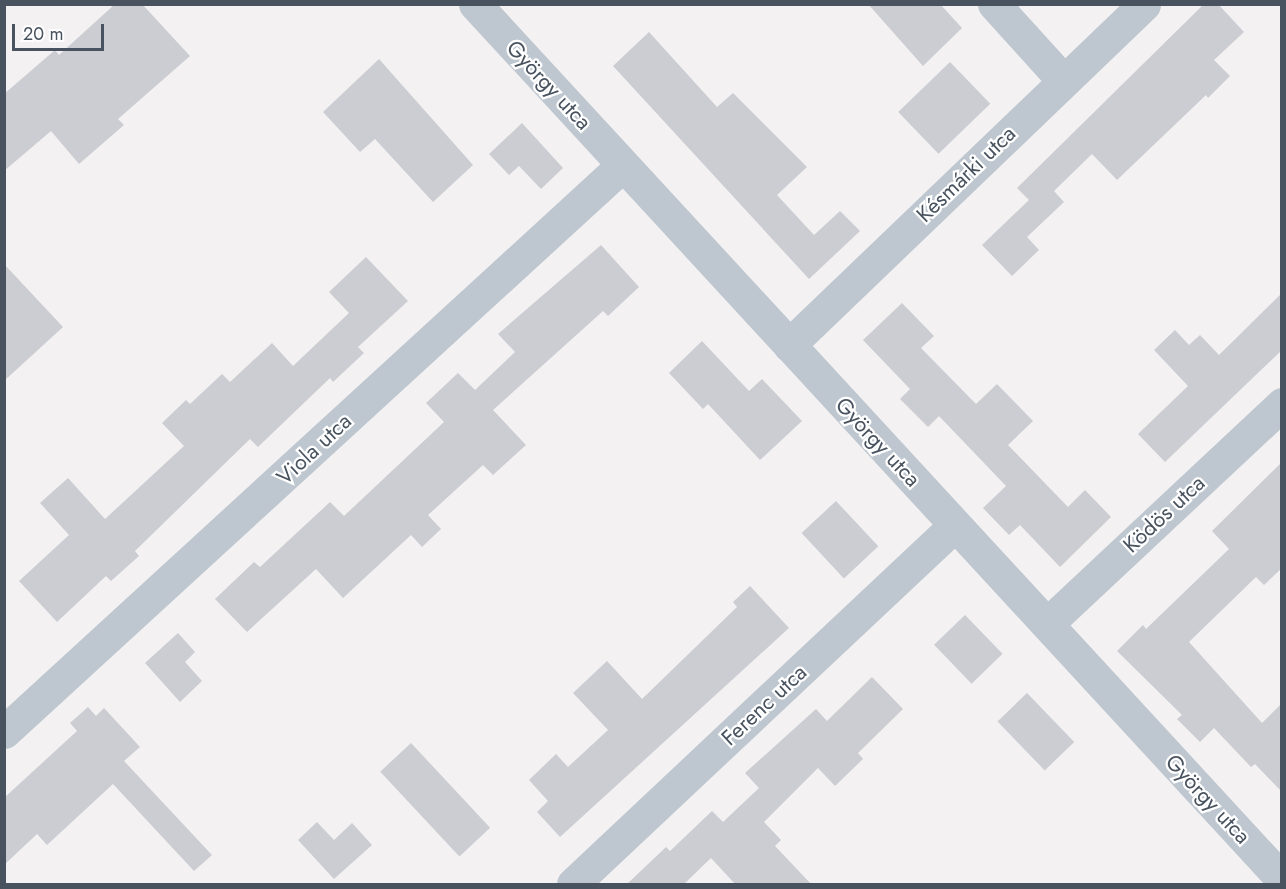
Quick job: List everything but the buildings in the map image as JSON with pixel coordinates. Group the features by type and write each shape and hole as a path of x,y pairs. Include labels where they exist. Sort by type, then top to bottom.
{"street":[{"name":"György utca","path":"475,4 1281,879"},
{"path":"994,4 1063,80"},
{"name":"Késmárki utca","path":"789,345 1144,4"},
{"name":"Viola utca","path":"4,732 623,165"},
{"name":"Ködös utca","path":"1047,624 1281,404"},
{"name":"Ferenc utca","path":"573,885 955,525"}]}
